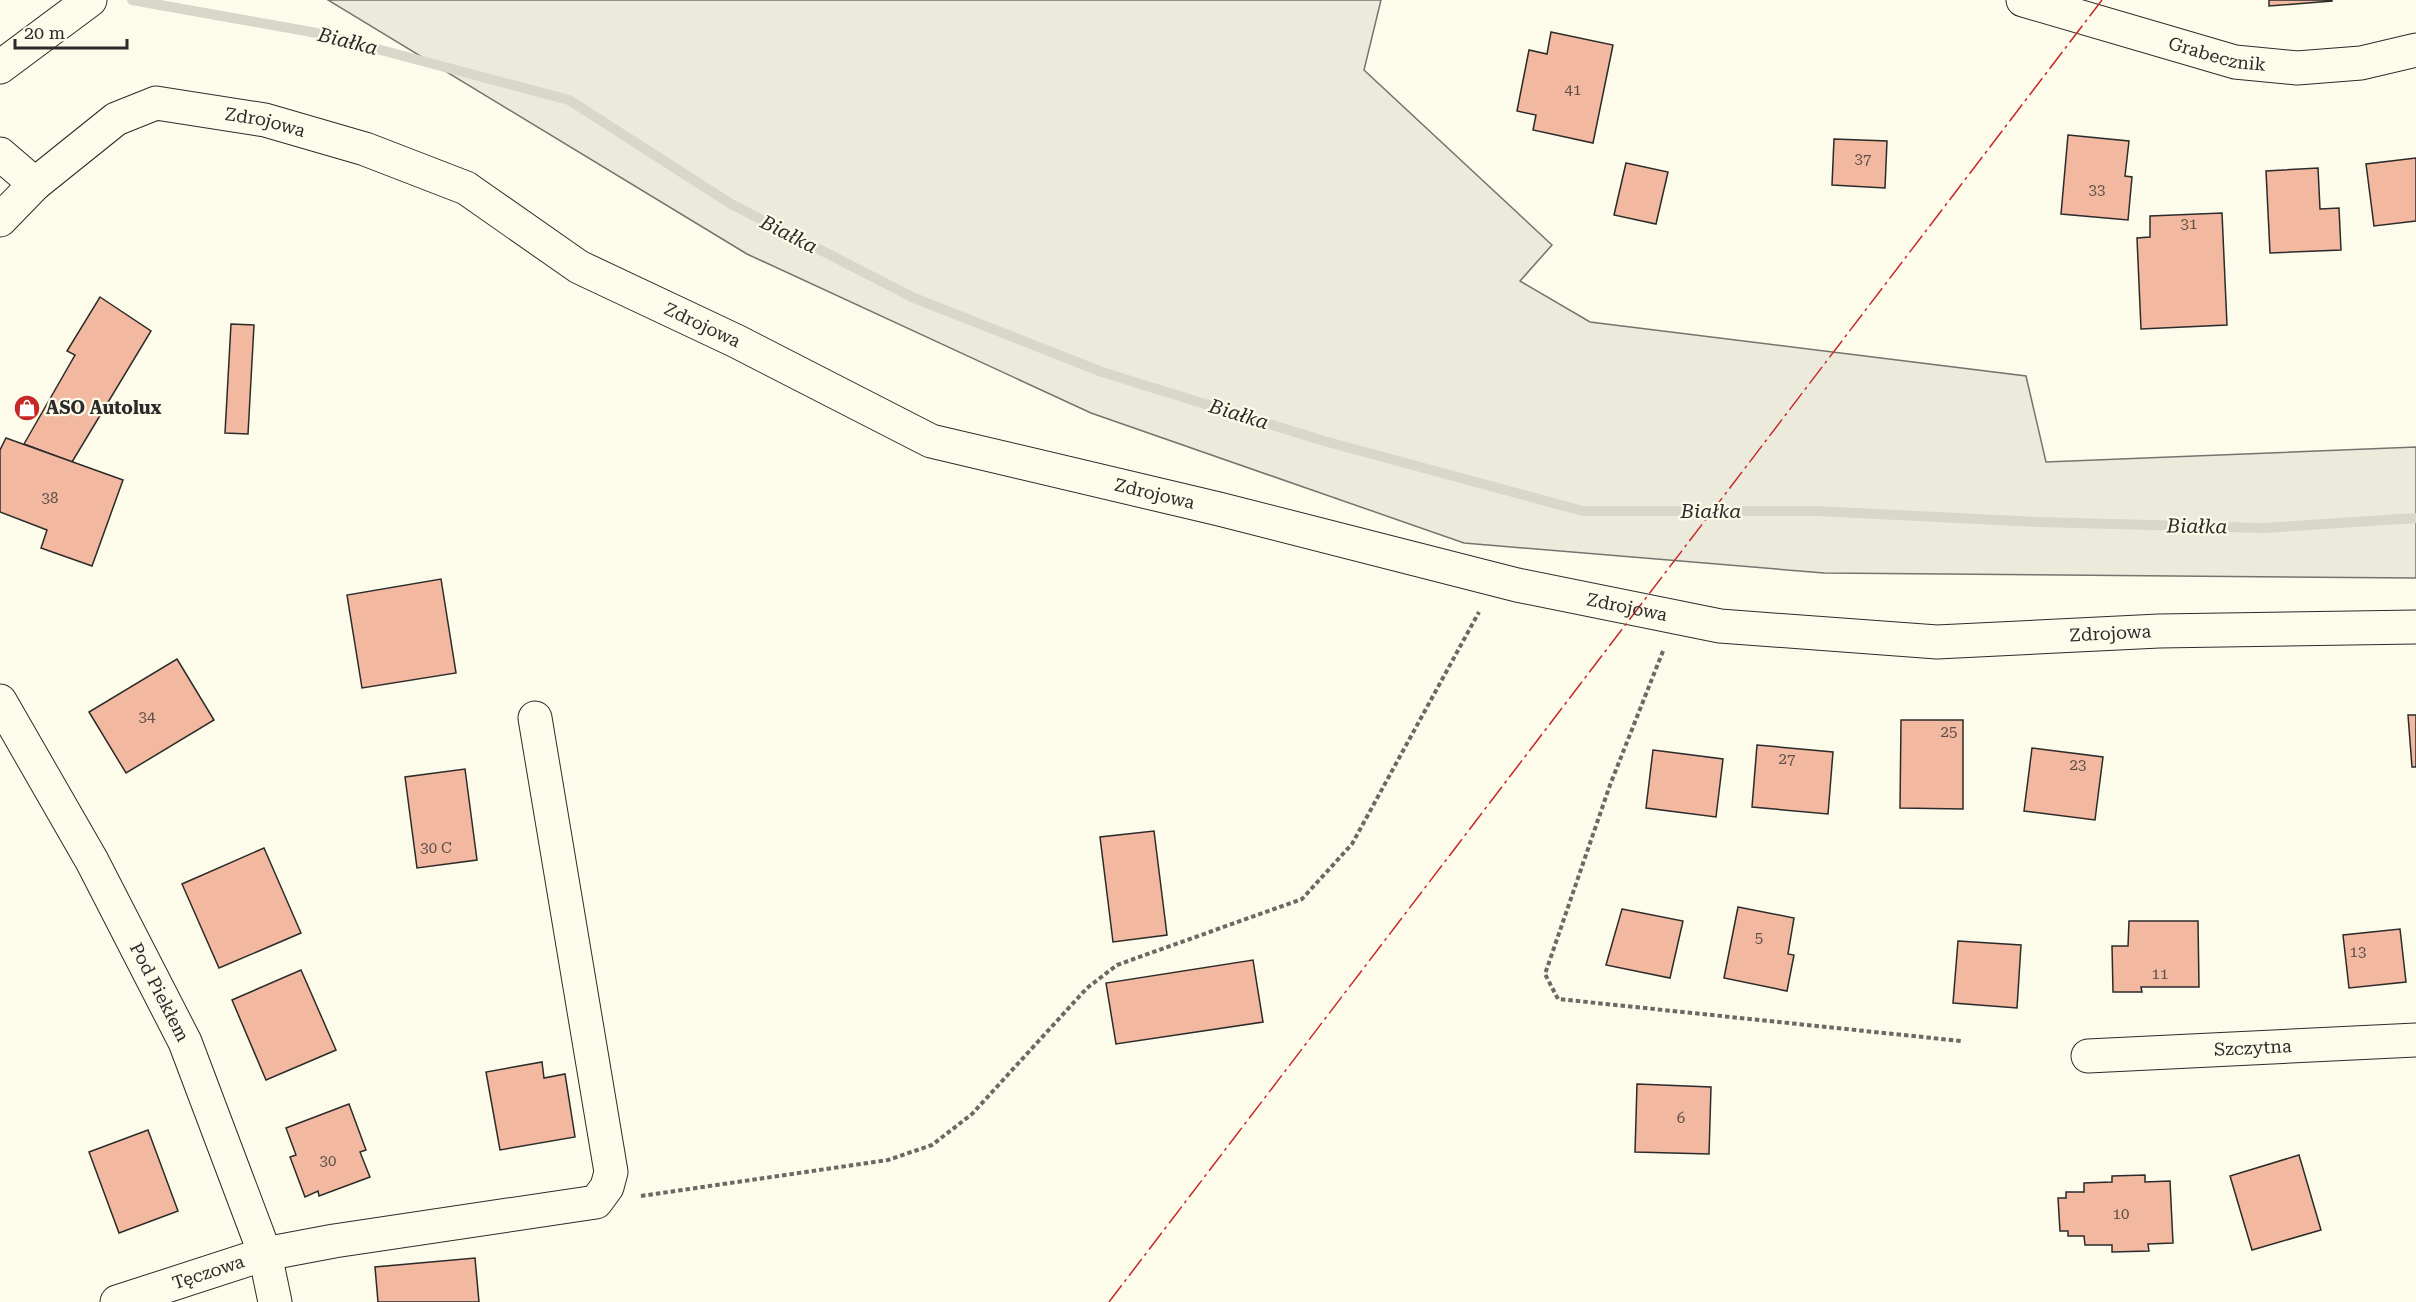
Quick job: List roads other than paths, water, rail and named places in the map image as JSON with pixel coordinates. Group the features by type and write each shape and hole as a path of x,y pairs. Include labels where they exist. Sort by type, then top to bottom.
{"main road":[{"path":"0,67 90,0"},
{"name":"Grabecznik","path":"2023,0 2235,62 2297,68 2361,63 2416,50"},
{"name":"Zdrojowa","path":"35,184 116,119 156,103 264,120 364,149 466,188 579,267 736,341 931,441 1219,509 1497,580 1720,626 1937,642 2159,631 2416,627"},
{"path":"0,153 35,184 0,220"},
{"name":"Pod Piekłem","path":"0,701 92,861 185,1042 265,1254 275,1302"},
{"name":"Tęczowa","path":"117,1302 265,1254 334,1241 596,1203 607,1186 611,1172 535,718"},
{"name":"Szczytna","path":"2088,1056 2416,1040"}],"waterway":[{"name":"Białka","path":"132,0 317,33 569,100 731,204 914,298 1102,372 1324,441 1583,511 1816,511 2038,522 2264,528 2416,518"}],"place":[{"name":"ASO Autolux","path":"27,408"}]}
